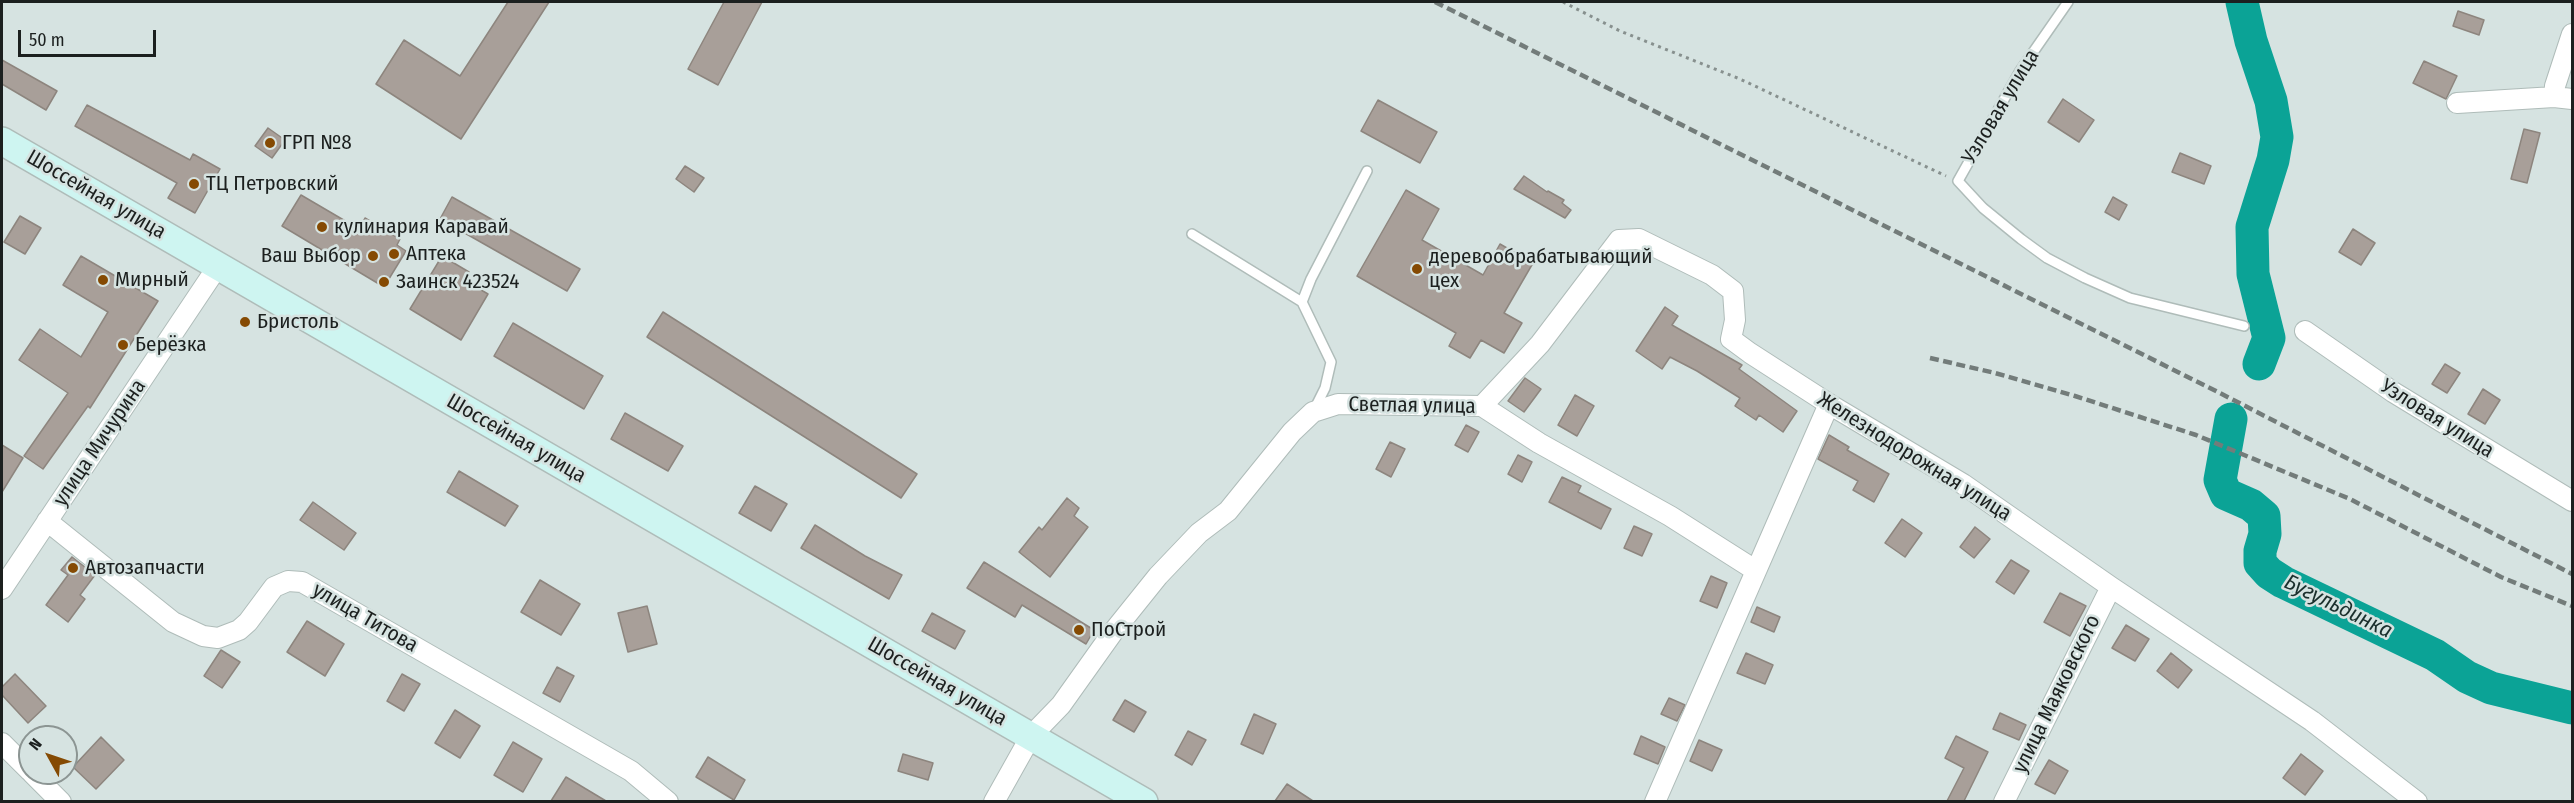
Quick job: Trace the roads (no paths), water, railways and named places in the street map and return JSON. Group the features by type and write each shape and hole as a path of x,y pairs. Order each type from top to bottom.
{"main road":[{"name":"Шоссейная улица","path":"2,141 1144,801"}],"street":[{"path":"2564,98 2555,86 2572,34"},
{"path":"2457,103 2564,98"},
{"name":"Железнодорожная улица","path":"1482,406 1540,344 1619,240 1639,239 1712,275 1733,291 1735,320 1731,339 1829,404 1963,484 2110,587 2312,721 2417,801"},
{"name":"улица Мичурина","path":"2,589 218,266"},
{"name":"Узловая улица","path":"2305,331 2393,392 2572,501"},
{"name":"Светлая улица","path":"1031,736 1061,705 1113,632 1158,576 1198,533 1228,511 1292,432 1313,412 1338,404 1482,406 1539,443 1670,516 1755,570"},
{"path":"1655,801 1829,404"},
{"name":"улица Титова","path":"47,521 173,622 203,636 218,638 239,630 249,622 274,587 288,581 302,582 631,771 668,801"},
{"name":"улица Маяковского","path":"2004,801 2110,587"},
{"path":"994,801 1031,736"},
{"path":"2,743 18,759"},
{"path":"45,785 62,801"}],"lane":[{"name":"Узловая улица","path":"2068,2 2020,71 1958,182 1983,208 2021,239 2047,258 2085,278 2130,298 2244,326"},
{"path":"1302,302 1311,279 1366,171"},
{"path":"1192,234 1302,302 1331,362 1325,388 1313,412"}],"waterway":[{"name":"Бугульдинка","path":"2242,2 2251,41 2271,101 2277,137 2273,160 2252,227 2253,274 2269,338 2259,364"},
{"name":"Бугульдинка","path":"2231,419 2220,480 2226,494 2251,505 2264,516 2265,534 2260,551 2260,563 2269,573 2283,582 2435,655 2467,677 2491,688 2572,708"}],"railway":[{"path":"1435,2 2216,391 2572,574"},
{"path":"1930,358 1995,373 2075,396 2196,435 2350,499 2501,577 2572,606"}],"place":[{"name":"ГРП №8","path":"270,143"},
{"name":"ТЦ Петровский","path":"194,184"},
{"name":"кулинария Каравай","path":"322,227"},
{"name":"Аптека","path":"394,254"},
{"name":"Ваш Выбор","path":"373,256"},
{"name":"деревообрабатывающий цех","path":"1417,269"},
{"name":"Мирный","path":"103,280"},
{"name":"Заинск 423524","path":"384,282"},
{"name":"Бристоль","path":"245,322"},
{"name":"Берёзка","path":"123,345"},
{"name":"Автозапчасти","path":"73,568"},
{"name":"ПоСтрой","path":"1079,630"}]}
